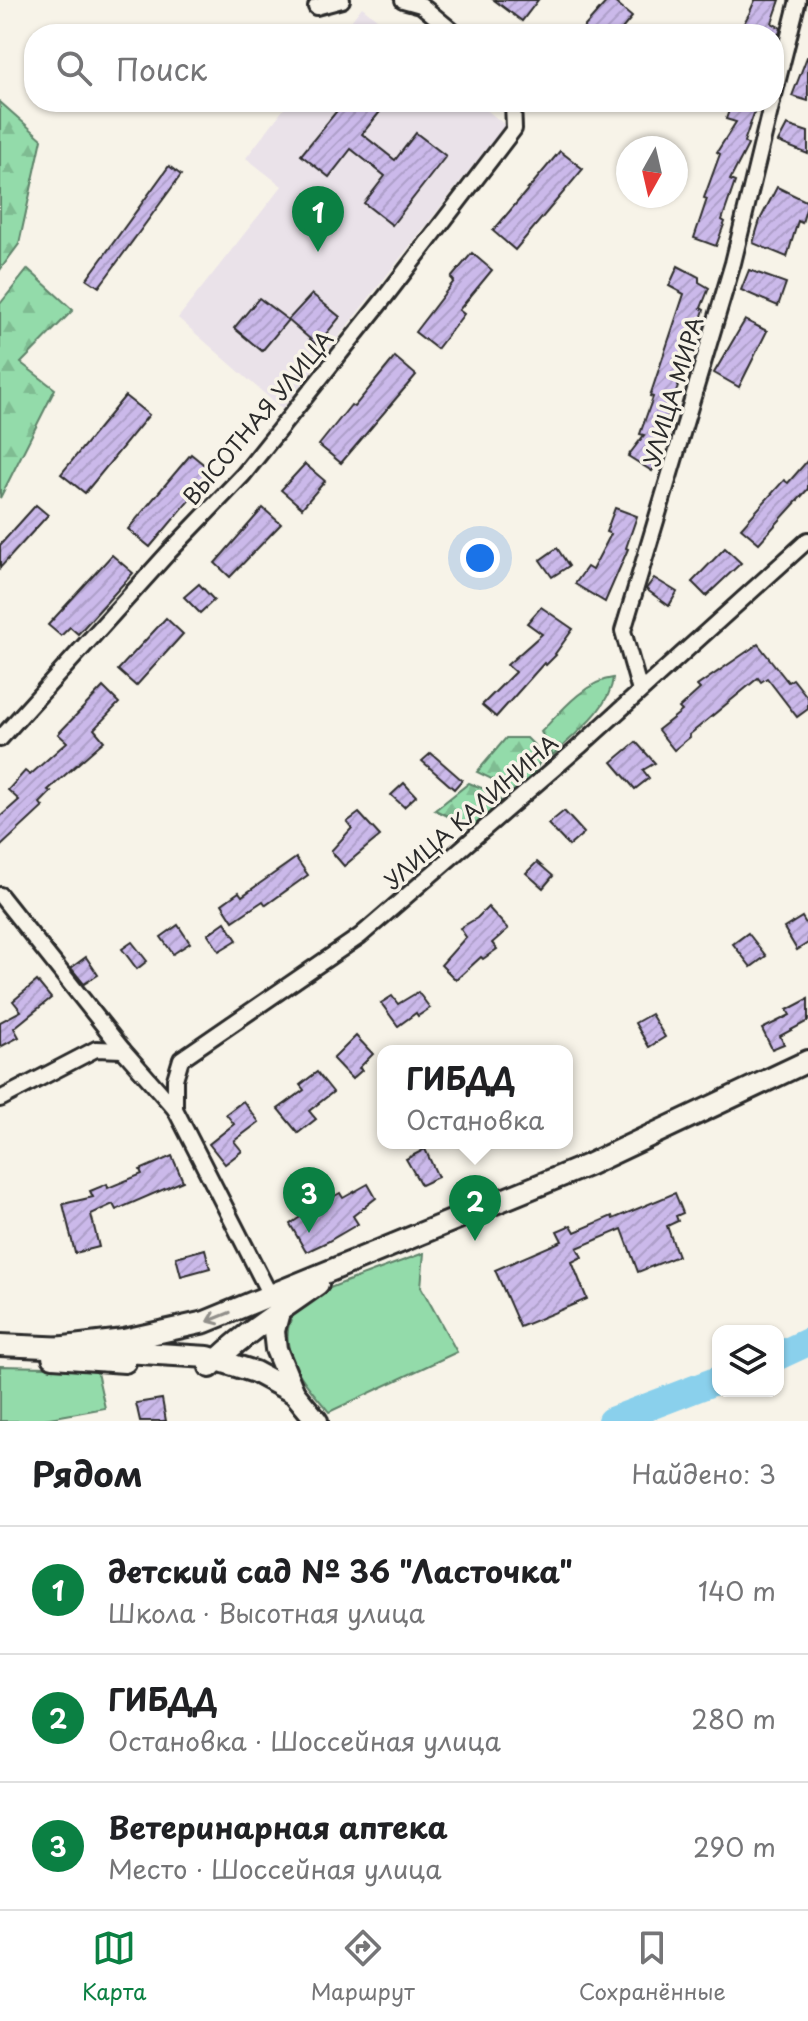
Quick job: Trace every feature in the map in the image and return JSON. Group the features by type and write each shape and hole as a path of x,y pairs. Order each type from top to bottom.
{"street":[{"path":"316,7 342,0"},
{"path":"403,0 421,5 444,24"},
{"path":"784,55 798,0"},
{"name":"ВЫСОТНАЯ УЛИЦА","path":"0,739 243,475 514,129 513,112"},
{"name":"УЛИЦА МИРА","path":"640,691 623,631 733,263 770,112"},
{"name":"УЛИЦА КАЛИНИНА","path":"175,1109 175,1079 181,1059 360,936 579,747 808,540"},
{"path":"0,895 123,1050 175,1109 275,1304 276,1349 294,1393 317,1421"},
{"path":"0,1099 96,1049 123,1050"},
{"path":"211,1361 234,1334 304,1281 588,1165 808,1061"},
{"path":"56,1348 168,1332 275,1304 343,1267"},
{"path":"0,1345 211,1361 255,1372 294,1393"},
{"path":"0,1354 211,1361 251,1379 285,1400 303,1421"}],"shaded area":[{"path":"362,7 383,24 349,24"},
{"path":"281,112 489,112 505,125 282,409 178,318 282,186 246,158"}],"green space":[{"path":"0,102 42,139 19,244 0,270"},
{"path":"28,269 73,310 21,363 55,389 0,498 0,304"},
{"path":"613,678 598,710 553,755 541,732 583,691"},
{"path":"506,738 527,738 544,755 530,779 511,794 494,780 477,772"},
{"path":"469,783 492,792 502,802 475,829 435,810"},
{"path":"424,1253 421,1287 457,1352 329,1412 295,1366 288,1346 292,1317 300,1306 326,1290"},
{"path":"0,1366 96,1368 105,1408 33,1421 0,1421"}],"building":[{"path":"494,0 538,0 522,21"},
{"path":"608,0 632,17 626,24 587,24"},
{"path":"755,0 780,0 774,24 744,24"},
{"path":"808,57 808,101 792,96"},
{"path":"336,112 380,112 362,134 395,160 416,133 446,156 392,225 364,203 385,176 351,149 329,177 301,155"},
{"path":"728,112 754,112 744,142 748,145 730,180 735,182 716,246 694,238 720,154 717,152 736,122 726,119"},
{"path":"787,125 808,132 808,154 778,142"},
{"path":"560,151 583,169 515,250 493,231"},
{"path":"169,166 181,175 99,287 87,279"},
{"path":"777,187 808,202 802,223 798,221 787,257 753,243 760,220"},
{"path":"472,253 492,270 459,310 464,314 437,349 415,332 454,281 451,278"},
{"path":"678,266 699,277 699,282 709,288 668,416 671,417 658,452 662,454 652,471 628,456 644,435 640,434 653,397 650,396 684,294 669,286"},
{"path":"749,270 786,283 778,306 741,290"},
{"path":"312,294 340,317 317,345 288,320"},
{"path":"259,298 288,320 262,351 234,328"},
{"path":"745,320 767,331 739,387 714,373"},
{"path":"395,357 416,375 341,463 319,445"},
{"path":"125,396 149,415 85,493 61,474"},
{"path":"191,454 213,472 150,547 128,529"},
{"path":"808,460 808,489 759,543 741,528 784,480 788,483"},
{"path":"305,464 325,481 302,508 281,490"},
{"path":"36,505 48,515 0,568 0,545"},
{"path":"263,508 281,524 230,577 215,563"},
{"path":"615,508 637,516 628,549 605,602 575,584 587,567 592,570 611,534 606,532"},
{"path":"557,548 569,566 552,577 540,560"},
{"path":"725,548 741,563 706,596 692,582"},
{"path":"112,555 133,573 78,634 70,627 61,636 48,625"},
{"path":"654,578 677,592 669,606 646,589"},
{"path":"199,584 214,600 200,613 184,597"},
{"path":"541,607 573,629 556,655 546,665 544,663 496,717 482,705 515,672 507,665 542,634 527,623"},
{"path":"166,618 183,634 136,686 118,670"},
{"path":"758,644 788,682 793,679 808,698 808,709 797,717 767,678 761,682 758,678 674,750 658,730 682,711 679,708 700,689 697,686"},
{"path":"103,687 119,703 94,729 104,741 48,790 51,792 40,803 43,807 0,847 0,817 19,800 8,790 25,771 30,775 67,742 58,734"},
{"path":"636,742 655,763 643,770 649,778 635,789 612,762"},
{"path":"431,753 462,780 454,789 422,761"},
{"path":"404,783 416,796 404,807 391,795"},
{"path":"564,811 584,833 569,846 548,824"},
{"path":"359,813 380,836 344,866 331,851 352,828 347,822"},
{"path":"296,858 308,875 266,905 263,901 233,921 222,904 239,892 242,896"},
{"path":"537,862 553,876 543,888 526,873"},
{"path":"488,907 508,929 492,943 497,949 483,959 481,957 456,980 441,965 466,937 460,928"},
{"path":"802,917 808,927 808,943 797,950 784,928"},
{"path":"225,922 237,940 219,951 208,934"},
{"path":"178,925 190,943 173,954 161,937"},
{"path":"748,933 766,956 751,967 733,944"},
{"path":"132,942 147,961 137,969 122,949"},
{"path":"86,957 98,975 84,984 71,968"},
{"path":"37,981 51,998 14,1028 19,1037 0,1047 0,1022 21,1011 13,1001"},
{"path":"418,992 430,1008 418,1016 416,1013 398,1026 381,1003 392,996 398,1004"},
{"path":"808,999 808,1021 780,1036 784,1044 772,1049 762,1029 790,1015 787,1010"},
{"path":"651,1014 665,1037 649,1047 635,1023"},
{"path":"356,1036 373,1054 352,1079 333,1059"},
{"path":"317,1072 333,1092 309,1111 316,1119 298,1133 278,1109 304,1090 300,1085"},
{"path":"243,1101 259,1122 234,1141 242,1151 225,1164 209,1144 234,1124 226,1114"},
{"path":"425,1149 438,1177 421,1185 406,1159"},
{"path":"172,1156 183,1181 116,1210 113,1204 91,1214 99,1247 75,1253 63,1204 93,1197 90,1191 107,1184 108,1188 142,1174 140,1170"},
{"path":"368,1184 376,1198 353,1216 358,1224 306,1252 290,1224 340,1193 343,1198"},
{"path":"675,1193 683,1213 676,1216 678,1221 667,1226 678,1256 638,1272 622,1229 577,1248 582,1257 572,1262 587,1299 520,1327 495,1270 562,1241 557,1231 571,1225 575,1232"},
{"path":"205,1249 210,1268 181,1276 176,1257"},
{"path":"162,1399 166,1421 140,1421 136,1403"}],"waterway":[{"path":"784,1353 808,1342"},
{"path":"611,1421 712,1382"}],"place":[{"name":"детский сад № 36 \"Ласточка\"","path":"318,252"},
{"name":"Ветеринарная аптека","path":"309,1233"},
{"name":"ГИБДД","path":"475,1241"}]}
